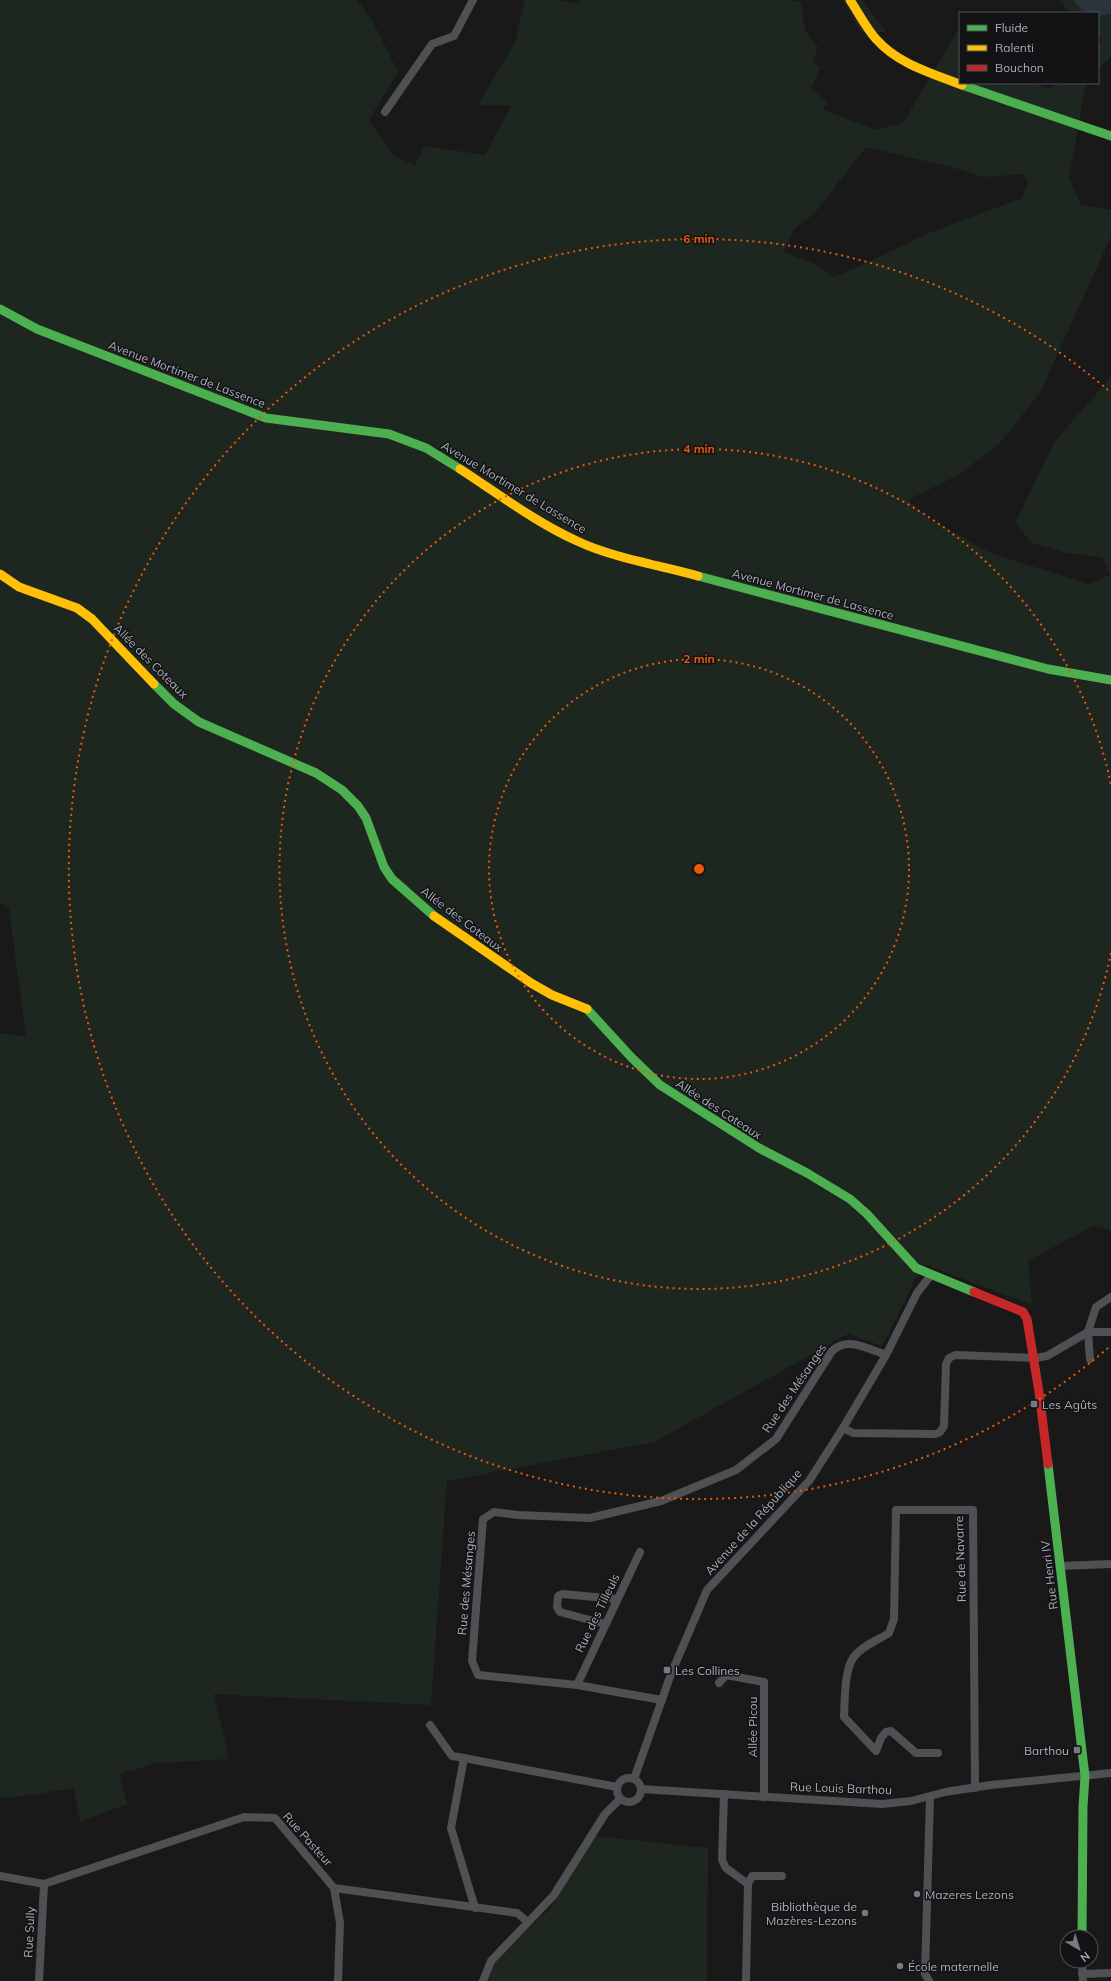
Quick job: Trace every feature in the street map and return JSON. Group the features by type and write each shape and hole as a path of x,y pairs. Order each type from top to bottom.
{"street":[{"path":"385,112 432,44 454,36 473,0"},
{"path":"850,0 875,38 889,51 914,67 959,84"},
{"path":"960,84 1111,136"},
{"name":"Avenue Mortimer de Lassence","path":"0,309 37,329 266,418 389,434 426,448 558,531 597,549 1048,669 1111,680"},
{"name":"Allée des Coteaux","path":"0,574 18,587 77,608 92,619 174,704 199,722 316,773 342,790 358,806 366,818 384,867 392,879 426,911 531,983 552,995 580,1005 589,1010 631,1057 660,1085 759,1148 807,1173 850,1199 867,1214 916,1268 931,1275"},
{"name":"Avenue de la République","path":"634,1779 662,1700 708,1590 809,1480 843,1428 886,1354 917,1293 931,1275"},
{"name":"Rue Henri IV","path":"931,1275 948,1280 1023,1312 1027,1319 1035,1358 1085,1776 1083,1807 1082,1929"},
{"path":"1090,1359 1088,1332 1096,1307 1111,1297"},
{"path":"843,1428 853,1433 936,1434 940,1432 944,1426 946,1364 954,1355 1035,1358 1047,1356 1088,1332 1111,1332"},
{"name":"Rue des Mésanges","path":"662,1700 576,1685 478,1675 472,1661 483,1519 494,1512 518,1515 590,1518 661,1501 736,1470 776,1439 832,1351 839,1345 848,1342 886,1354"},
{"name":"Rue de Navarre","path":"938,1753 916,1753 891,1731 886,1732 881,1738 876,1751 844,1717 846,1680 853,1658 868,1646 889,1633 894,1619 896,1510 972,1510 975,1788"},
{"name":"Rue des Tilleuls","path":"576,1685 640,1552"},
{"path":"1060,1566 1111,1564"},
{"path":"605,1624 560,1612 557,1607 558,1596 562,1594 617,1599"},
{"name":"Allée Picou","path":"719,1683 726,1675 764,1682 764,1797"},
{"path":"430,1725 452,1756 617,1786"},
{"path":"464,1758 451,1828 475,1908"},
{"name":"Rue Louis Barthou","path":"641,1789 882,1804 911,1801 975,1788 1111,1773"},
{"path":"626,1778 634,1779 641,1789 639,1796 634,1801 626,1802 620,1799 617,1793 617,1786 626,1778"},
{"path":"724,1794 722,1860 731,1872 748,1884"},
{"path":"929,1981 925,1974 930,1797"},
{"path":"483,1981 491,1961 554,1895 604,1814 620,1799"},
{"name":"Rue Pasteur","path":"0,1876 44,1884 244,1817 275,1818 334,1888"},
{"path":"746,1981 748,1884 752,1876 782,1876"},
{"name":"Rue Sully","path":"39,1981 44,1884"},
{"path":"338,1981 340,1923 334,1888 517,1913 528,1922"},
{"path":"1082,1978 1111,1973"}],"shaded area":[{"path":"0,0 357,0 373,22 398,72 369,120 394,156 415,165 424,146 485,155 511,106 478,105 515,42 525,0 556,0 579,4 580,0 792,0 801,2 805,31 818,47 813,61 820,68 811,89 828,102 822,109 876,130 903,123 959,29 959,84 1033,84 1050,89 1058,84 1086,84 1069,178 1081,205 1111,210 1111,236 1040,393 1000,443 960,474 908,500 928,518 991,553 1088,584 1110,575 1102,557 1067,553 1032,543 1015,523 1055,441 1111,377 1111,1230 1093,1226 1028,1261 1032,1305 923,1264 882,1346 848,1334 654,1442 447,1481 431,1705 214,1694 229,1759 157,1763 119,1774 127,1804 80,1822 74,1788 11,1798 0,1797 0,1033 26,1037 9,909 0,902","holes":["866,147 951,167 984,177 1023,174 1028,182 1022,198 929,233 834,277 819,266 784,252 794,229 814,214"]},
{"path":"843,0 862,0 886,32 861,32"},
{"path":"1059,0 1111,0 1111,56 1099,68 1099,44 1103,40 1099,36 1099,12 1070,12"},
{"path":"595,1836 708,1848 707,1981 486,1981 492,1962 550,1909"}],"waterway":[{"path":"1083,0 1095,9 1111,5"}],"traffic: fast":[{"path":"962,85 1111,136"},
{"path":"0,309 37,329 266,418 389,434 426,448 460,469"},
{"path":"698,576 1048,669 1111,680"},
{"path":"154,684 174,704 199,722 316,773 342,790 358,806 366,818 384,867 392,879 434,916"},
{"path":"587,1009 631,1057 660,1085 759,1148 807,1173 850,1199 867,1214 916,1268 974,1292"},
{"path":"1048,1464 1085,1776 1083,1807 1082,1929"}],"traffic: slow":[{"path":"850,0 872,35 894,55 927,72 959,84"},
{"path":"460,469 532,517 577,541 621,557 698,576"},
{"path":"0,574 19,587 77,608 92,619 154,684"},
{"path":"434,916 531,983 552,995 587,1009"}],"traffic: jam":[{"path":"974,1292 1023,1312 1027,1319 1039,1392 1048,1464"}],"place":[{"name":"Les Agûts","path":"1034,1404"},
{"name":"Les Collines","path":"667,1670"},
{"name":"Barthou","path":"1077,1750"},
{"name":"Mazeres Lezons","path":"917,1894"},
{"name":"Bibliothèque de Mazères-Lezons","path":"865,1913"},
{"name":"École maternelle","path":"900,1966"}]}
